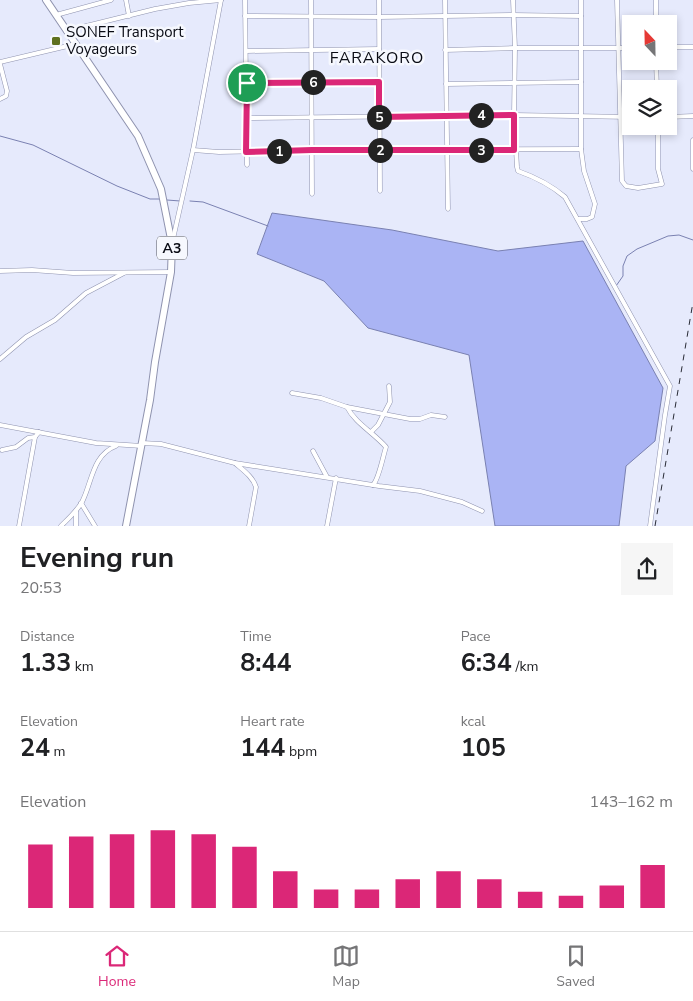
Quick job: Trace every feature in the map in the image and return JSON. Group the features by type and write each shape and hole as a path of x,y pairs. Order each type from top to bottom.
{"highway":[{"name":"A3","path":"46,0 142,145 161,189 172,244 171,272 142,445 126,526"}],"street":[{"path":"56,15 112,0"},
{"path":"126,0 129,16"},
{"path":"66,30 155,9 221,0 193,150 172,244"},
{"path":"245,0 247,165"},
{"path":"311,0 312,194"},
{"path":"379,0 380,190"},
{"path":"445,0 448,210"},
{"path":"513,0 515,48 514,150 518,171 530,175 556,189 565,197 670,386 650,526"},
{"path":"578,218 587,219 592,217 595,204 584,171 581,149 581,0"},
{"path":"617,0 622,181 626,186 638,188 662,184 657,166 658,135"},
{"path":"656,0 656,15"},
{"path":"245,16 581,16"},
{"path":"0,99 6,96 7,91 0,63 76,44"},
{"path":"678,47 693,47"},
{"path":"445,50 622,48"},
{"path":"246,51 379,49"},
{"path":"247,83 379,82"},
{"path":"446,84 581,82"},
{"path":"247,118 447,115 619,116"},
{"path":"677,117 693,116"},
{"path":"693,140 693,169"},
{"path":"193,150 246,152 581,149"},
{"path":"0,271 171,272"},
{"path":"0,359 26,337 55,320 86,293 124,273"},
{"path":"371,432 383,418 383,413 390,402 389,386"},
{"path":"292,393 321,398 347,407 410,419 431,416 445,417"},
{"path":"347,407 350,414 386,447 377,481 373,485"},
{"path":"0,425 96,443 161,444 235,463 420,491 462,502 482,511"},
{"path":"19,526 35,437 39,432"},
{"path":"2,450 16,447 28,438 35,437"},
{"path":"61,526 81,503 91,474 100,459 108,448 118,444"},
{"path":"313,451 328,478"},
{"path":"235,463 255,483 256,487 248,526"},
{"path":"327,526 336,478"},
{"path":"81,503 95,526"},
{"path":"76,510 76,526"},
{"path":"127,517 131,526"}],"water":[{"path":"272,213 392,230 498,251 583,241 663,388 655,441 626,466 619,526 495,526 469,355 368,328 324,281 257,254"}],"waterway":[{"path":"0,136 33,145 117,186 150,199 160,199"},
{"path":"167,200 180,201"},
{"path":"190,201 203,202 268,226"},
{"path":"616,286 623,276 623,266 627,256 637,249 668,236 679,235 693,240"}],"railway":[{"path":"655,526 693,302"}],"place":[{"name":"SONEF Transport Voyageurs","path":"56,41"}],"district":[{"name":"FARAKORO","path":"377,57"}],"route":[{"path":"379,82 379,117 514,115 514,150 312,150 246,152 247,83 379,82"}]}
